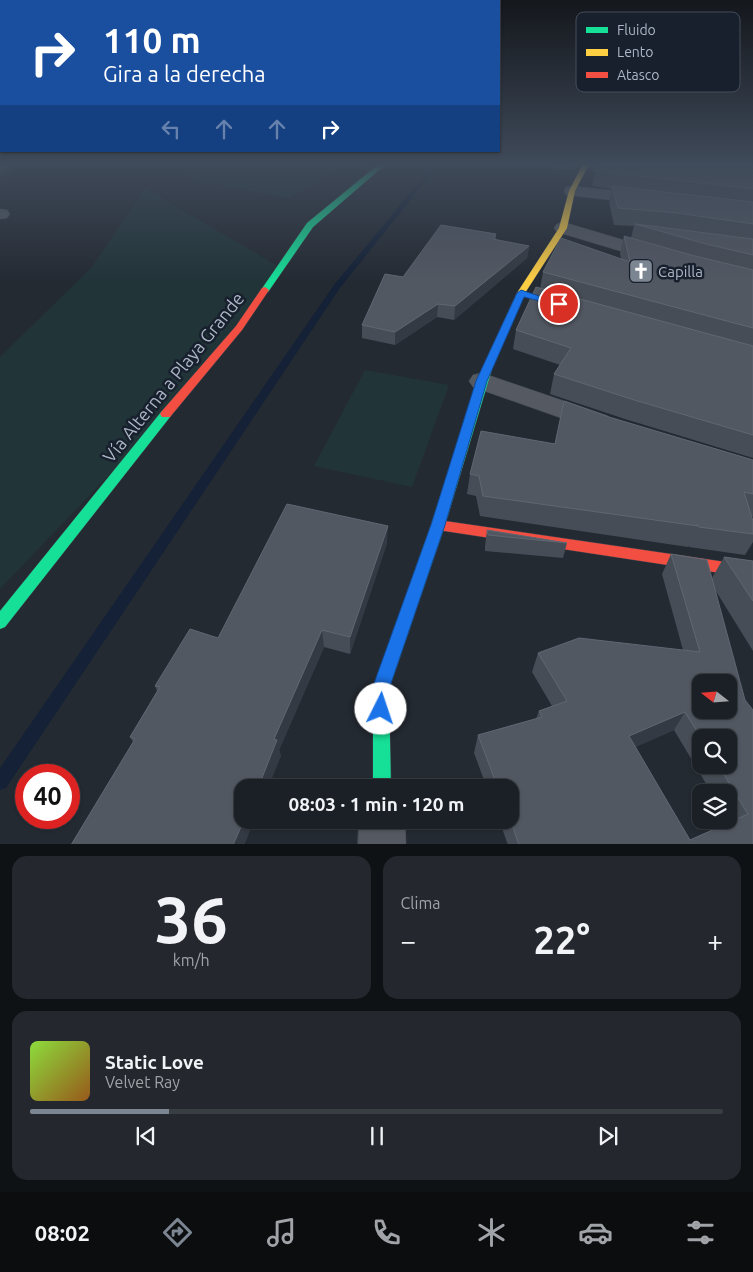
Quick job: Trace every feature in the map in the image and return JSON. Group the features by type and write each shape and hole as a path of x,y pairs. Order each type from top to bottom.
{"street":[{"name":"Vía Alterna a Playa Grande","path":"0,622 154,428 239,328 310,225 336,203"},
{"path":"382,779 381,689 438,525 482,381 531,296 563,228 569,203"},
{"path":"563,228 648,235"},
{"path":"563,228 674,262"},
{"path":"482,381 624,431"},
{"path":"438,525 753,572"},
{"path":"382,829 382,844"}],"green space":[{"path":"135,203 171,203 281,268 154,428 0,589 0,357 92,267"},
{"path":"365,370 449,385 412,487 314,466"}],"building":[{"path":"617,203 753,203 753,224 677,213 618,208"},
{"path":"635,224 753,239 753,255 706,244"},
{"path":"441,225 496,234 493,239 529,246 455,306 438,304 395,332 362,325 385,274 403,277"},
{"path":"624,236 753,270 753,328 543,272 561,238 630,262"},
{"path":"536,287 753,346 753,435 554,374 571,348 516,330"},
{"path":"564,401 609,417 753,460 753,494 744,492 753,521 753,534 699,527 697,524 698,526 483,496 479,476 470,474 481,431 555,444"},
{"path":"287,504 388,526 350,637 322,630 274,739 277,740 262,779 234,779 234,829 240,829 233,844 72,844 135,739 130,737 160,687 155,686 190,629 218,638"},
{"path":"487,530 567,543 488,535"},
{"path":"671,554 707,560 738,674 692,674 692,719 738,719 738,674 745,700 753,710 753,844 519,844 513,829 519,829 519,779 495,779 478,735 542,717 539,711 567,701 538,653 579,638 700,652","holes":["685,712 695,729 737,729 737,774 724,774 730,784 737,784 737,796 748,814 737,819 737,829 715,829 690,840 629,736"]},
{"path":"724,557 753,561 753,601"}],"waterway":[{"path":"0,782 337,287 405,203"}],"traffic: fast":[{"path":"265,290 310,225 336,203"},
{"path":"382,779 381,689 438,525 487,369"},
{"path":"0,622 166,414"}],"traffic: slow":[{"path":"487,369 521,293 563,228 569,203"}],"traffic: jam":[{"path":"166,414 239,328 265,290"},
{"path":"438,525 753,572"}],"place":[{"name":"Capilla","path":"641,271"}],"route":[{"path":"381,709 381,689 438,525 482,381 521,293 559,304"}]}
